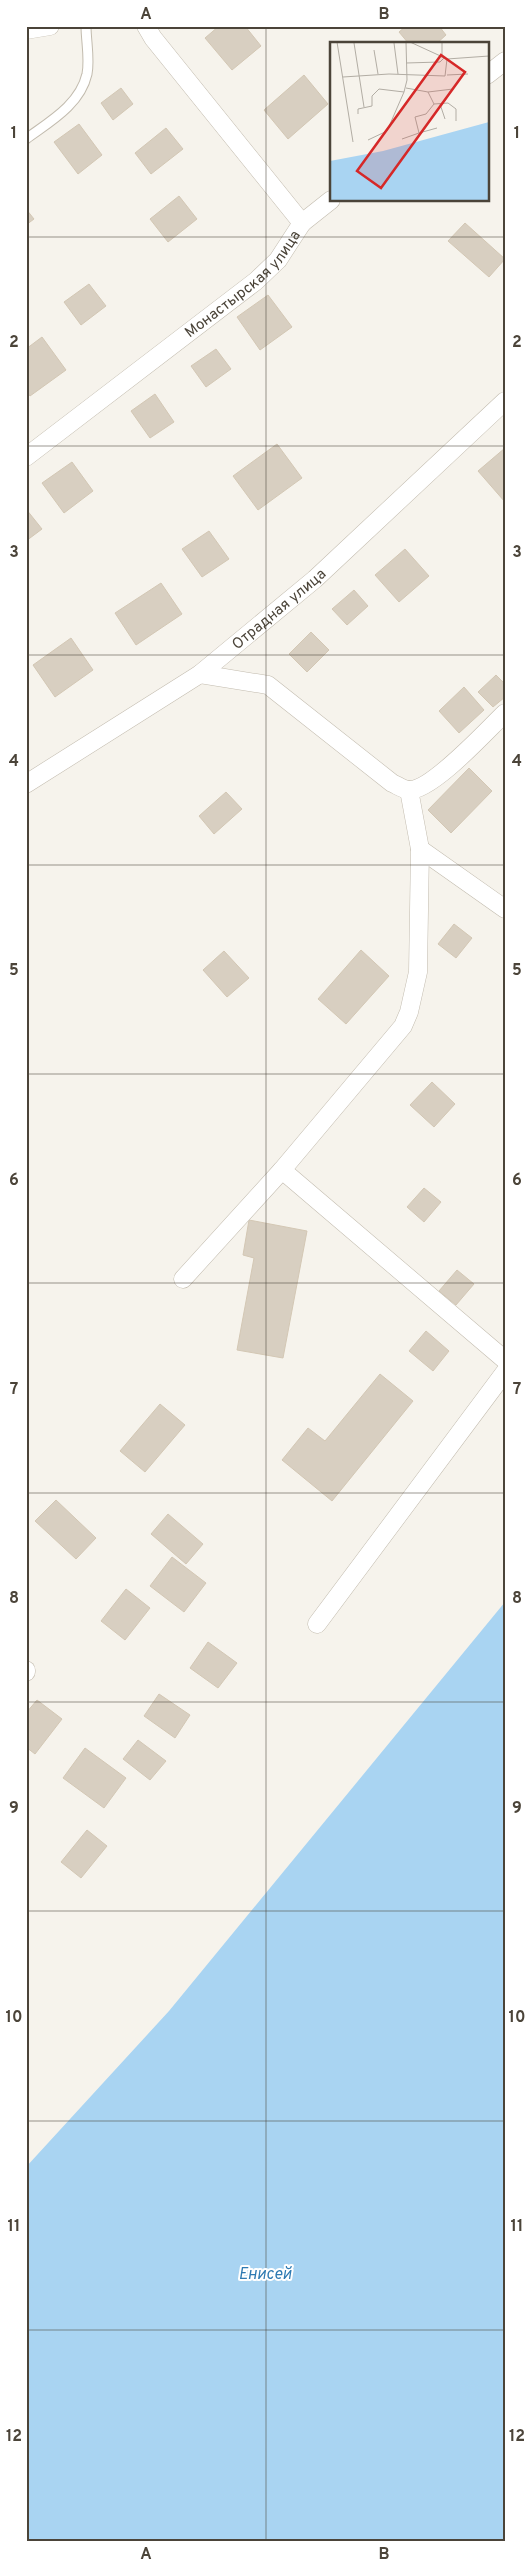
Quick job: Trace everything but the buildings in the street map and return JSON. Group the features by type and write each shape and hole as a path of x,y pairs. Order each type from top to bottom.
{"street":[{"path":"26,30 50,26"},
{"name":"Монастырская улица","path":"26,457 256,281 278,260 302,223 153,38 146,26"},
{"path":"488,74 505,61"},
{"path":"302,223 330,201"},
{"name":"Отрадная улица","path":"26,784 200,674 315,579 505,401"},
{"path":"200,674 268,685 392,783 409,790 425,786 438,777 504,714"},
{"path":"183,1279 282,1170 403,1026 409,1012 418,972 420,849 409,790"},
{"path":"420,849 505,909"},
{"path":"282,1170 505,1360"},
{"path":"316,1624 505,1372"}],"lane":[{"path":"26,139 66,109 75,98 86,74 86,26"}],"water":[{"name":"Енисей","path":"505,1602 505,2541 26,2541 26,2167 169,2011"}]}
